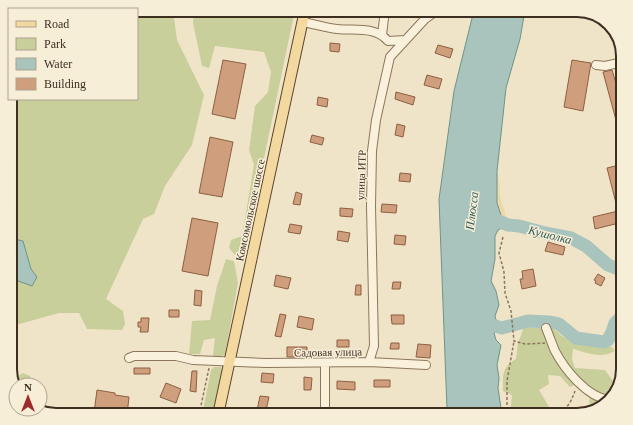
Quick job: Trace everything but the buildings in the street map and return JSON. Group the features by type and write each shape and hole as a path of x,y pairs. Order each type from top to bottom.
{"main road":[{"name":"Комсомольское шоссе","path":"220,408 304,17"}],"street":[{"path":"382,34 384,17"},
{"name":"улица ИТР","path":"369,362 374,346 371,206 372,151 376,120 390,57 428,17"},
{"path":"303,22 336,29 369,31 382,34 388,41 390,57"},
{"path":"388,41 395,42 405,40"},
{"path":"596,65 605,66 616,64"},
{"path":"546,328 560,359 578,383 587,390 603,398"},
{"name":"Садовая улица","path":"129,358 134,356 176,356 193,360 230,362 325,364 369,362 426,365"},
{"path":"325,364 325,408"}],"path":[{"path":"503,236 499,253 504,272 505,293 512,311 514,341 507,381 507,408"},
{"path":"514,341 524,344 552,343"},
{"path":"201,408 211,361"},
{"path":"567,408 571,402 578,383"}],"green space":[{"path":"138,17 174,17 177,40 204,95 192,145 165,186 154,214 143,219 106,299 123,311 125,324 122,330 87,329 79,313 59,313 17,325 17,100 138,100"},
{"path":"193,17 294,17 244,254 235,255 229,248 231,240 242,236 254,165 249,150 255,106 268,92 271,72 264,52 215,46 209,68 202,66 193,23"},
{"path":"226,259 234,261 238,283 225,354 221,357 213,356 215,338 204,340 200,354 189,354 192,321 210,320 217,286"},
{"path":"541,325 553,328 562,336 575,342 592,343 612,347 615,351 605,355 589,354 573,349 572,359 575,368 605,370 613,381 615,380 606,395 591,405 589,403 591,390 581,382 570,387 560,376 548,375 549,384 539,390 550,408 511,408 512,395 503,391 504,372 511,362 516,359 518,343 524,327 532,328"},
{"path":"214,367 221,367 222,370 214,408 203,408 211,370"},
{"path":"23,373 30,377 18,377"}],"sand":[{"path":"497,171 501,200 505,213 505,222 499,211"}],"water":[{"name":"Плюсса","path":"472,17 524,17 520,39 506,88 497,171 497,203 502,218 508,225 498,230 495,236 495,259 491,281 496,291 499,305 495,316 497,323 502,328 494,333 496,340 501,345 497,365 501,408 447,408 439,199 454,91"},
{"path":"17,240 23,241 31,269 37,277 32,286 17,281"}],"waterway":[{"name":"Кушолка","path":"492,218 508,225 519,226 571,238 586,246 608,265 616,268"},
{"name":"Кушолка","path":"485,323 502,328 528,321 550,322 559,324 576,338 604,342 608,340 616,322"}]}
